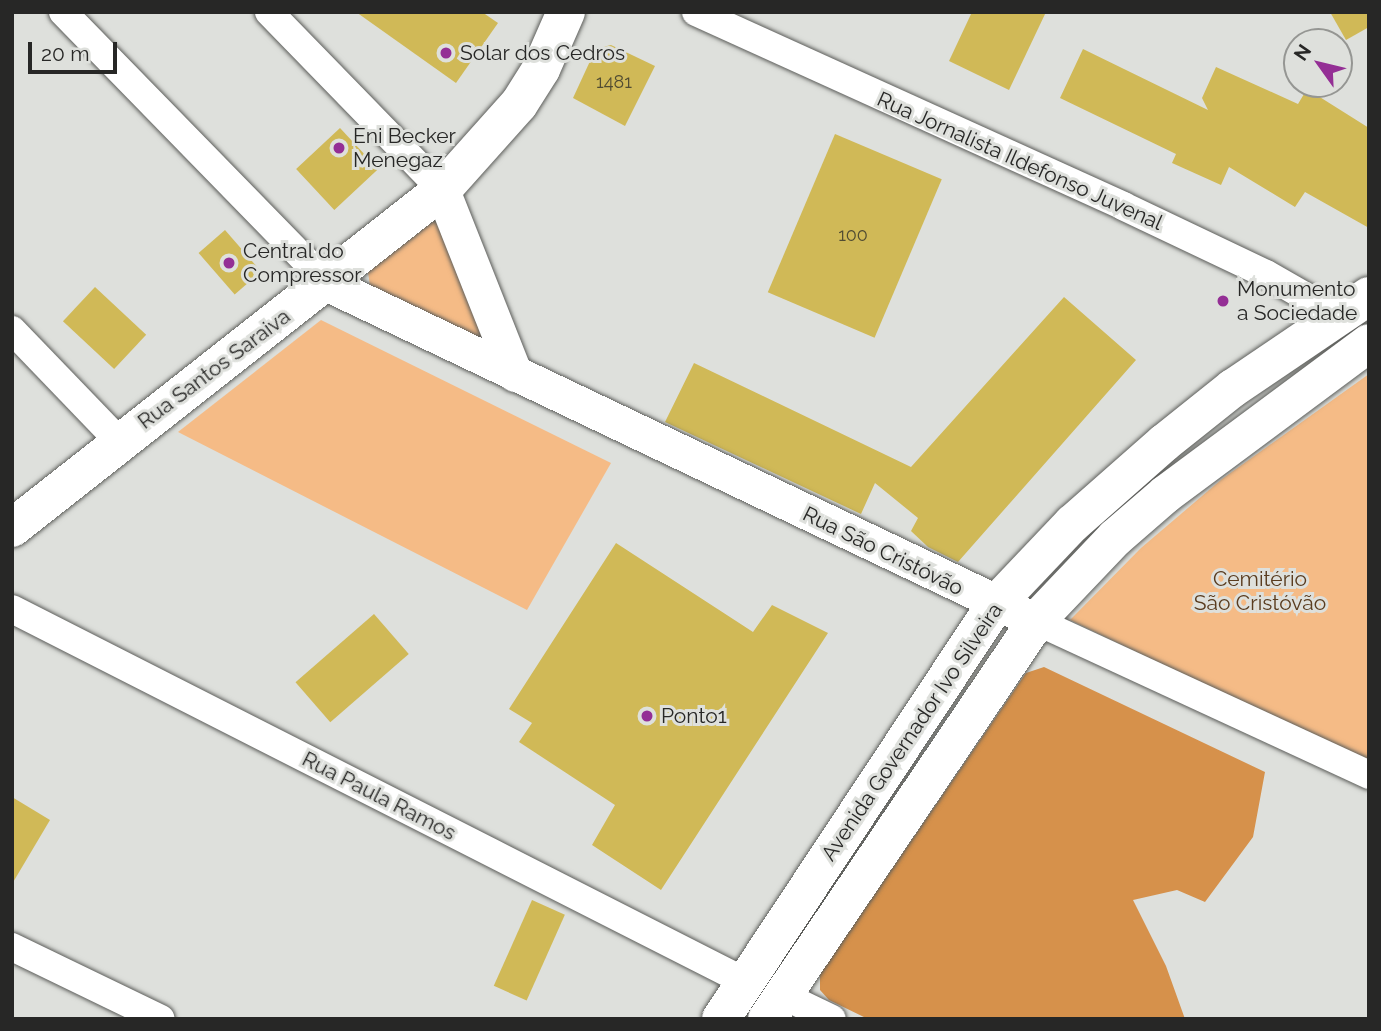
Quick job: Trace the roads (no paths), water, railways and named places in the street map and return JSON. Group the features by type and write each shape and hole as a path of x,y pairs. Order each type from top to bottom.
{"main road":[{"name":"Rua Santos Saraiva","path":"12,528 119,441 328,284 442,190 519,104 541,69 566,12"},
{"name":"Avenida Governador Ivo Silveira","path":"721,1019 943,679 995,605 1072,524 1164,443 1233,388 1355,306"},
{"name":"Avenida Governador Ivo Silveira","path":"775,1007 1035,621 1115,538 1166,494 1369,343"},
{"path":"943,679 968,680 979,703"}],"street":[{"path":"63,12 328,284"},
{"path":"269,12 442,190 515,374"},
{"name":"Rua Jornalista Ildefonso Juvenal","path":"696,12 1266,274 1355,306"},
{"name":"Rua São Cristóvão","path":"328,284 995,605 1369,775"},
{"path":"12,330 119,441"},
{"name":"Rua Paula Ramos","path":"12,609 746,982"},
{"path":"12,947 161,1019"},
{"path":"775,1007 832,1019"}],"place":[{"name":"Solar dos Cedros","path":"446,53"},
{"name":"Eni Becker Menegaz","path":"339,148"},
{"name":"Central do Compressor","path":"229,263"},
{"name":"Monumento a Sociedade","path":"1223,301"},
{"name":"Ponto1","path":"647,716"}],"park label":[{"name":"Cemitério São Cristóvão","path":"1260,591"}]}
